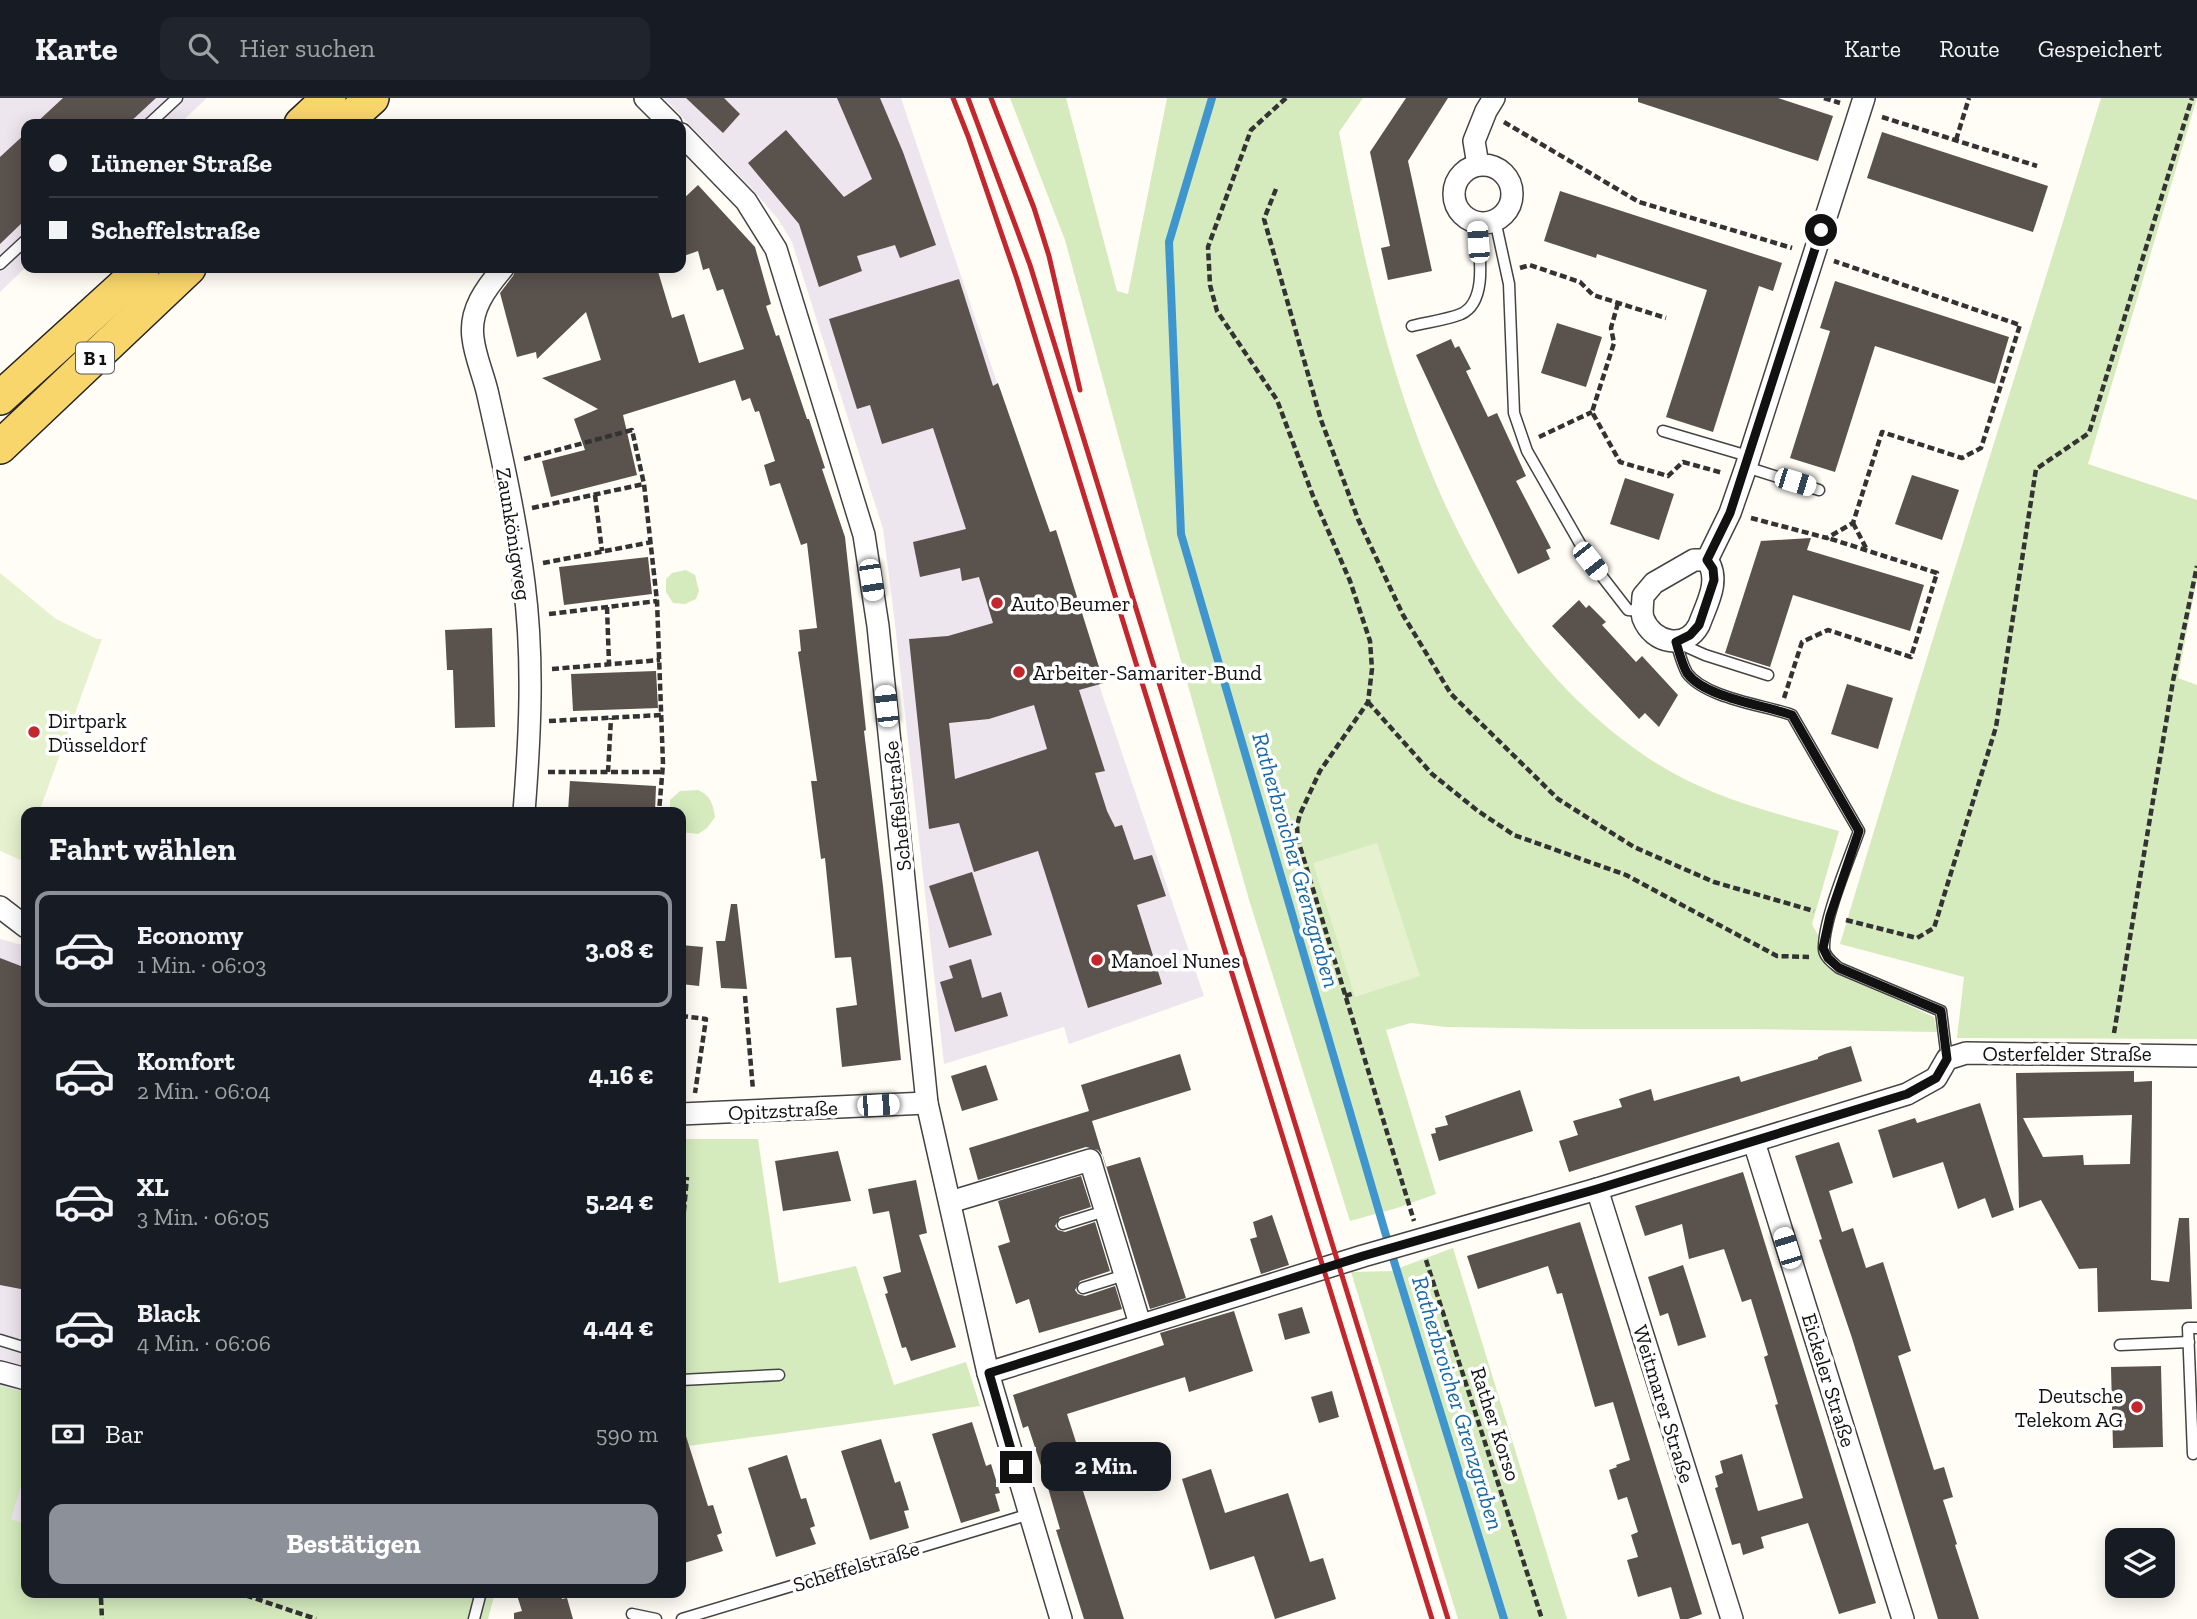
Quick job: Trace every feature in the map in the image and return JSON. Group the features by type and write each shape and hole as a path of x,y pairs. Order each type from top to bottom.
{"main road":[{"path":"306,119 329,98"},
{"path":"349,119 372,98"},
{"name":"B 1","path":"0,398 138,273"},
{"name":"B 1","path":"0,447 184,273"}],"street":[{"path":"645,98 662,119"},
{"path":"1478,165 1474,141 1490,104"},
{"path":"1707,560 1730,513 1862,104"},
{"name":"Scheffelstraße","path":"686,139 746,201 776,249 864,535 878,626 927,1102 989,1373 1061,1619"},
{"path":"1478,165 1497,168 1509,180 1512,191 1511,203 1502,215 1486,221 1462,214 1456,204 1454,192 1461,175 1478,165"},
{"name":"Zaunkönigweg","path":"499,273 484,291 474,314 473,338 488,391 524,583 531,722 524,807"},
{"path":"1694,560 1707,560 1713,569 1714,580 1699,625 1690,635 1676,642 1667,641 1653,633 1643,619 1642,611 1643,596 1648,588 1694,560"},
{"path":"0,907 21,923"},
{"name":"Osterfelder Straße","path":"1947,1059 1966,1053 2197,1056"},
{"path":"989,1373 1363,1256 1597,1189 1907,1094 1936,1078 1947,1059"},
{"name":"Opitzstraße","path":"686,1114 927,1102"},
{"name":"Eickeler Straße","path":"1754,1142 1903,1619"},
{"path":"950,1202 1090,1160 1140,1324"},
{"name":"Weitmarer Straße","path":"1597,1189 1732,1619"},
{"path":"0,1372 21,1378"}],"lane":[{"path":"154,119 177,98"},
{"path":"1486,221 1507,274 1514,413 1525,444 1552,498 1590,561 1628,610 1642,611"},
{"path":"1412,326 1462,314 1472,305 1477,297 1480,281 1486,221"},
{"path":"0,264 21,245"},
{"path":"1663,431 1745,467 1819,490"},
{"path":"1676,642 1686,671 1696,682 1722,697 1792,715 1859,831 1830,916 1823,948 1828,958 1839,968 1941,1011 1947,1059"},
{"path":"1676,642 1705,655 1768,675"},
{"path":"1063,1224 1105,1211"},
{"path":"1083,1288 1125,1275"},
{"path":"2193,1454 2188,1328 2197,1328"},
{"path":"0,1340 21,1346"},
{"path":"2120,1345 2189,1342"},
{"path":"686,1380 779,1375"},
{"name":"Scheffelstraße","path":"682,1619 1030,1514"},
{"path":"474,1619 479,1598"},
{"path":"632,1614 656,1619"}],"path":[{"path":"1286,98 1251,130 1241,153 1208,247 1210,285 1217,311 1277,400 1313,496 1350,581 1370,641 1372,669 1368,702 1432,774 1478,811 1514,835 1626,875 1777,956 1828,958"},
{"path":"1956,140 1969,98"},
{"path":"1276,189 1264,219 1321,420 1358,519 1403,615 1451,694 1503,748 1558,799 1634,847 1714,883 1917,938 1934,928 1996,727 2036,469 2089,433 2192,98"},
{"path":"1490,104 1639,202 1813,255 2020,324 1981,448 1962,458 1882,432 1853,523 1827,538"},
{"path":"1862,104 1956,140 2038,166"},
{"path":"1507,274 1530,265 1580,282 1593,295 1666,318"},
{"path":"1525,444 1592,412 1614,343 1611,328 1618,303"},
{"path":"1592,412 1620,462 1668,476 1683,462 1745,467"},
{"path":"503,464 632,430 644,484 657,601 663,772 660,807"},
{"path":"533,508 644,484"},
{"path":"595,495 602,551"},
{"path":"1730,513 1827,538 1937,573 1910,657 1828,630 1802,642 1780,711"},
{"path":"1853,523 1867,550"},
{"path":"543,562 652,542"},
{"path":"2111,1054 2171,695 2197,566"},
{"path":"560,613 657,601"},
{"path":"607,607 609,664"},
{"path":"551,669 660,660"},
{"name":"Rather Korso","path":"1368,702 1320,771 1300,814 1298,840 1415,1241 1542,1619"},
{"path":"553,720 662,715"},
{"path":"608,772 611,718"},
{"path":"550,772 663,772"},
{"path":"1345,996 1354,993"},
{"path":"745,996 754,1111"},
{"path":"686,1017 706,1019 686,1114"},
{"path":"686,1188 687,1177"},
{"path":"101,1598 102,1619"},
{"path":"254,1598 316,1619"}],"shaded area":[{"path":"0,98 207,98 184,119 21,119 21,272 0,292"},
{"path":"664,98 901,98 1204,996 1069,1044 1064,1027 944,1064 883,529 792,242 778,219 753,190"},
{"path":"0,939 21,945 21,1522 11,1519 0,1560"}],"green space":[{"path":"1010,98 1066,98 1117,291 1128,294 1167,98 1363,98 1339,132 1377,308 1403,396 1436,483 1476,565 1525,640 1584,707 1656,763 1722,795 1839,831 1812,924 1839,973 1934,1017 1937,1032 1446,1027 1411,1023 1386,1030 1436,1194 1350,1221 1250,903 1065,240"},
{"path":"2101,98 2197,98 2088,464 2197,500 2197,578 2178,678 2197,685 2197,1039 1957,1038 1964,977 1840,944"},
{"path":"686,570 695,575 699,591 696,599 685,604 673,603 666,592 666,579 672,573"},
{"name":"Dirtpark Düsseldorf","path":"0,573 56,619 102,639 41,807 21,807 21,860 0,851"},
{"path":"698,790 711,801 715,817 707,828 698,834 686,833 686,807 670,807 670,800 680,791"},
{"path":"1377,843 1420,976 1355,997 1313,863"},
{"path":"686,1139 758,1139 779,1283 856,1266 894,1385 966,1362 980,1406 686,1446"},
{"path":"1453,1248 1567,1619 1506,1619 1399,1268"},
{"path":"1394,1271 1501,1619 1458,1619 1351,1272"},
{"path":"0,1386 21,1391 21,1486 11,1519 21,1522 21,1598 494,1598 488,1619 0,1619"}],"building":[{"path":"63,98 156,98 133,119 40,119"},
{"path":"686,98 724,98 740,114 723,133"},
{"path":"837,98 880,98 903,152 936,245 900,258 895,245 857,256 862,271 819,287 799,224 748,163 786,130 844,197 872,179"},
{"path":"1406,98 1448,98 1408,161 1432,271 1388,280 1381,248 1390,246 1370,152"},
{"path":"1638,98 1778,98 1833,116 1818,161 1638,102"},
{"path":"1882,132 2048,186 2033,232 1867,178"},
{"path":"21,138 21,224 0,244 0,157"},
{"path":"698,185 755,247 771,304 766,306 809,419 825,468 822,469 845,537 901,1060 842,1067 836,1008 857,1005 851,957 835,958 825,858 821,859 811,781 817,781 798,652 801,651 799,630 817,628 807,543 801,545 780,483 770,486 764,465 775,461 759,411 755,412 750,398 742,401 735,380 623,415 637,475 551,497 542,461 585,450 574,419 598,409 542,378 601,360 586,312 537,359 536,352 517,357 500,293 514,273 658,273 672,318 684,314 699,363 744,349 723,289 717,291 709,268 703,270 698,251 686,255 686,196"},
{"path":"1560,191 1782,263 1773,291 1759,286 1713,432 1666,417 1707,290 1597,254 1596,258 1544,241"},
{"path":"959,279 993,386 998,383 1050,532 1056,530 1104,683 1079,690 1105,771 1095,773 1107,811 1115,827 1122,825 1134,860 1152,855 1166,896 1137,905 1162,984 1088,1008 1038,851 974,872 959,823 929,829 909,639 948,636 993,623 979,577 962,581 960,568 920,577 913,542 966,529 933,428 882,444 870,405 857,409 829,319","holes":["1034,705 1047,749 955,779 949,723 989,719"]},
{"path":"1835,281 2009,337 1995,384 1875,346 1835,472 1790,458 1830,331 1820,328"},
{"path":"1557,323 1602,337 1586,387 1541,373"},
{"path":"1451,339 1455,348 1459,346 1471,369 1466,371 1488,417 1497,413 1526,476 1516,481 1551,548 1546,550 1550,559 1518,574 1416,355"},
{"path":"1912,475 1959,490 1942,540 1895,524"},
{"path":"1625,478 1674,494 1659,540 1610,524"},
{"path":"1811,538 1807,550 1924,585 1910,631 1793,595 1770,667 1725,653 1761,541"},
{"path":"648,557 652,594 564,605 559,567"},
{"path":"1579,600 1586,608 1589,605 1606,622 1602,625 1636,662 1642,656 1678,695 1659,727 1645,713 1639,719 1552,626"},
{"path":"492,628 495,727 455,728 453,670 447,670 445,630"},
{"path":"656,671 658,708 573,711 571,674"},
{"path":"1847,684 1893,698 1878,749 1831,734"},
{"path":"570,781 656,786 655,807 568,807"},
{"path":"972,872 992,935 949,948 929,886"},
{"path":"731,904 737,904 747,989 721,988 716,941 725,941"},
{"path":"686,945 703,947 699,986 686,985"},
{"path":"0,958 21,966 21,1289 0,1285"},
{"path":"971,959 982,998 1001,992 1008,1016 955,1032 940,982 953,978 949,966"},
{"path":"1851,1046 1862,1081 1569,1172 1559,1141 1578,1135 1573,1121 1622,1107 1619,1099 1651,1089 1654,1101 1739,1076 1741,1082"},
{"path":"1180,1054 1191,1090 1092,1121 1102,1155 1098,1150 1086,1147 978,1180 969,1148 1089,1111 1081,1085"},
{"path":"986,1065 998,1100 962,1111 951,1076"},
{"path":"2134,1071 2134,1082 2152,1081 2151,1280 2169,1282 2179,1218 2189,1218 2192,1309 2098,1312 2097,1268 2079,1269 2041,1200 2019,1208 2016,1073","holes":["2132,1115 2130,1164 2084,1165 2083,1155 2043,1157 2023,1118"]},
{"path":"1520,1090 1533,1131 1439,1161 1431,1134 1436,1133 1435,1128 1448,1125 1445,1116"},
{"path":"1980,1103 2014,1210 1992,1218 1985,1198 1958,1209 1943,1162 1893,1178 1878,1130 1915,1118 1917,1123"},
{"path":"1839,1142 1853,1183 1829,1191 1842,1232 1853,1228 1866,1268 1883,1262 1911,1351 1898,1356 1934,1470 1944,1467 1953,1497 1943,1500 1979,1619 1938,1619 1852,1338 1819,1240 1822,1239 1795,1156"},
{"path":"838,1151 851,1201 783,1211 775,1161"},
{"path":"1140,1157 1186,1298 1150,1309 1106,1167"},
{"path":"1743,1172 1876,1603 1839,1614 1808,1523 1761,1537 1764,1548 1743,1555 1740,1543 1732,1545 1715,1488 1718,1487 1715,1476 1723,1473 1720,1461 1742,1454 1758,1511 1803,1498 1775,1405 1778,1404 1764,1357 1768,1355 1751,1299 1742,1302 1724,1249 1689,1259 1682,1224 1645,1236 1635,1206"},
{"path":"1081,1176 1091,1207 1060,1217 1055,1226 1065,1232 1095,1222 1110,1271 1080,1281 1075,1290 1085,1296 1115,1286 1122,1309 1039,1333 1029,1299 1016,1304 998,1246 1010,1242 998,1201"},
{"path":"916,1180 927,1233 919,1235 956,1347 911,1361 906,1347 902,1348 885,1294 888,1293 883,1277 901,1272 889,1211 873,1214 868,1189"},
{"path":"1272,1215 1289,1265 1261,1274 1250,1239 1257,1237 1253,1222"},
{"path":"1580,1222 1702,1614 1688,1619 1680,1619 1671,1587 1638,1597 1627,1560 1638,1557 1631,1535 1638,1532 1627,1497 1618,1500 1609,1470 1630,1460 1613,1402 1595,1407 1562,1293 1557,1294 1548,1266 1478,1289 1467,1256"},
{"path":"1683,1265 1706,1337 1678,1346 1668,1313 1660,1316 1648,1277"},
{"path":"1302,1307 1310,1333 1285,1340 1278,1314"},
{"path":"1234,1311 1253,1371 1189,1392 1185,1377 1067,1414 1091,1489 1083,1491 1124,1619 1084,1619 1056,1530 1060,1529 1046,1481 1028,1426 1023,1428 1013,1395 1164,1345 1160,1333"},
{"name":"Deutsche Telekom AG","path":"2161,1366 2163,1447 2113,1448 2111,1367"},
{"path":"1332,1391 1339,1417 1319,1423 1311,1397"},
{"path":"972,1422 986,1466 991,1464 1000,1493 995,1494 1000,1511 961,1523 932,1434"},
{"path":"686,1436 708,1506 713,1505 722,1533 717,1535 723,1551 686,1562"},
{"path":"881,1439 895,1483 900,1481 909,1510 904,1511 909,1528 870,1540 841,1451"},
{"path":"787,1455 801,1499 806,1498 815,1526 810,1528 816,1544 776,1557 748,1468"},
{"path":"1211,1469 1225,1513 1288,1493 1310,1562 1323,1558 1336,1599 1275,1619 1254,1556 1210,1570 1182,1479"},
{"path":"518,1598 567,1598 573,1619 514,1619 514,1613 522,1611"}],"waterway":[{"name":"Ratherbroicher Grenzgraben","path":"1212,98 1169,242 1181,534 1385,1232 1504,1619"}],"railway":[{"path":"953,98 1017,279 1432,1619"},
{"path":"968,98 1030,265 1448,1619"},
{"path":"991,98 1034,208 1049,256 1080,390"}],"place":[{"name":"Auto Beumer","path":"997,603"},
{"name":"Arbeiter-Samariter-Bund","path":"1019,672"},
{"name":"Dirtpark Düsseldorf","path":"34,732"},
{"name":"Manoel Nunes","path":"1097,960"},
{"name":"Deutsche Telekom AG","path":"2137,1407"}],"route":[{"path":"1016,1467 989,1373 1363,1256 1855,1111 1907,1094 1936,1078 1947,1059 1941,1011 1839,968 1828,958 1823,948 1830,916 1859,831 1792,715 1722,694 1696,682 1686,671 1676,642 1685,639 1699,625 1714,580 1713,569 1707,560 1730,513 1746,467 1821,230"}]}
